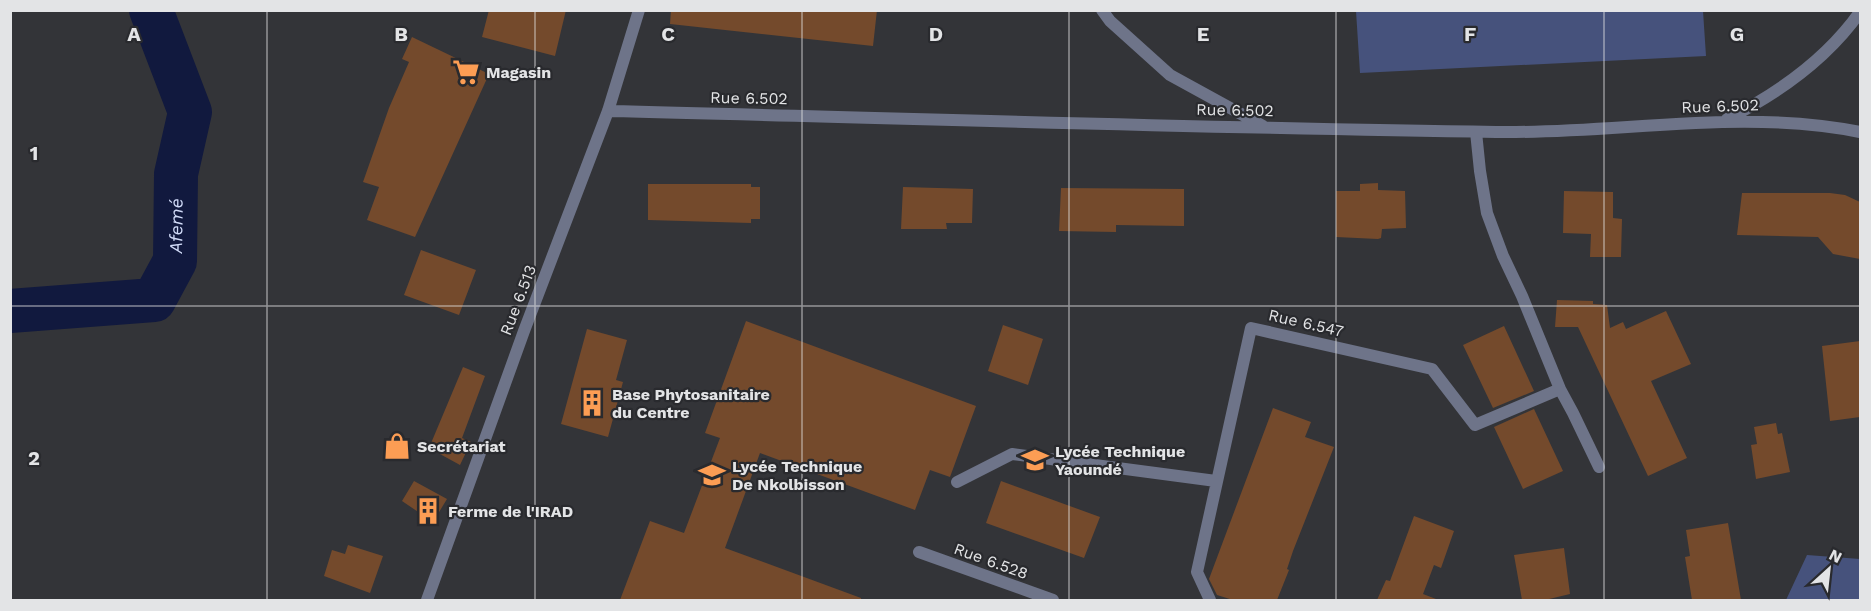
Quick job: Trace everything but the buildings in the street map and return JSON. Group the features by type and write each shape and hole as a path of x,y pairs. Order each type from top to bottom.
{"street":[{"name":"Rue 6.513","path":"427,600 524,331 608,111 639,10"},
{"path":"1102,10 1110,21 1170,75 1265,127"},
{"path":"1723,121 1757,104 1817,62 1845,34 1860,12"},
{"name":"Rue 6.502","path":"608,111 1540,133 1723,121 1776,121 1860,132"},
{"path":"1476,132 1487,213 1560,389 1599,467"},
{"name":"Rue 6.547","path":"1210,600 1197,572 1251,328 1432,369 1475,425 1560,389"},
{"path":"957,482 1012,454 1216,481"},
{"name":"Rue 6.528","path":"919,552 1053,600"}],"shaded area":[{"path":"1356,11 1703,11 1706,56 1360,73"},
{"path":"1807,555 1860,559 1860,600 1786,600"}],"waterway":[{"name":"Afemé","path":"10,311 154,300 175,261 176,174 190,112 151,10"}],"place":[{"name":"Magasin","path":"466,72"},
{"name":"Base Phytosanitaire du Centre","path":"592,403"},
{"name":"Secrétariat","path":"397,446"},
{"name":"Lycée Technique Yaoundé","path":"1035,460"},
{"name":"Lycée Technique De Nkolbisson","path":"712,475"},
{"name":"Ferme de l'IRAD","path":"428,511"}]}
